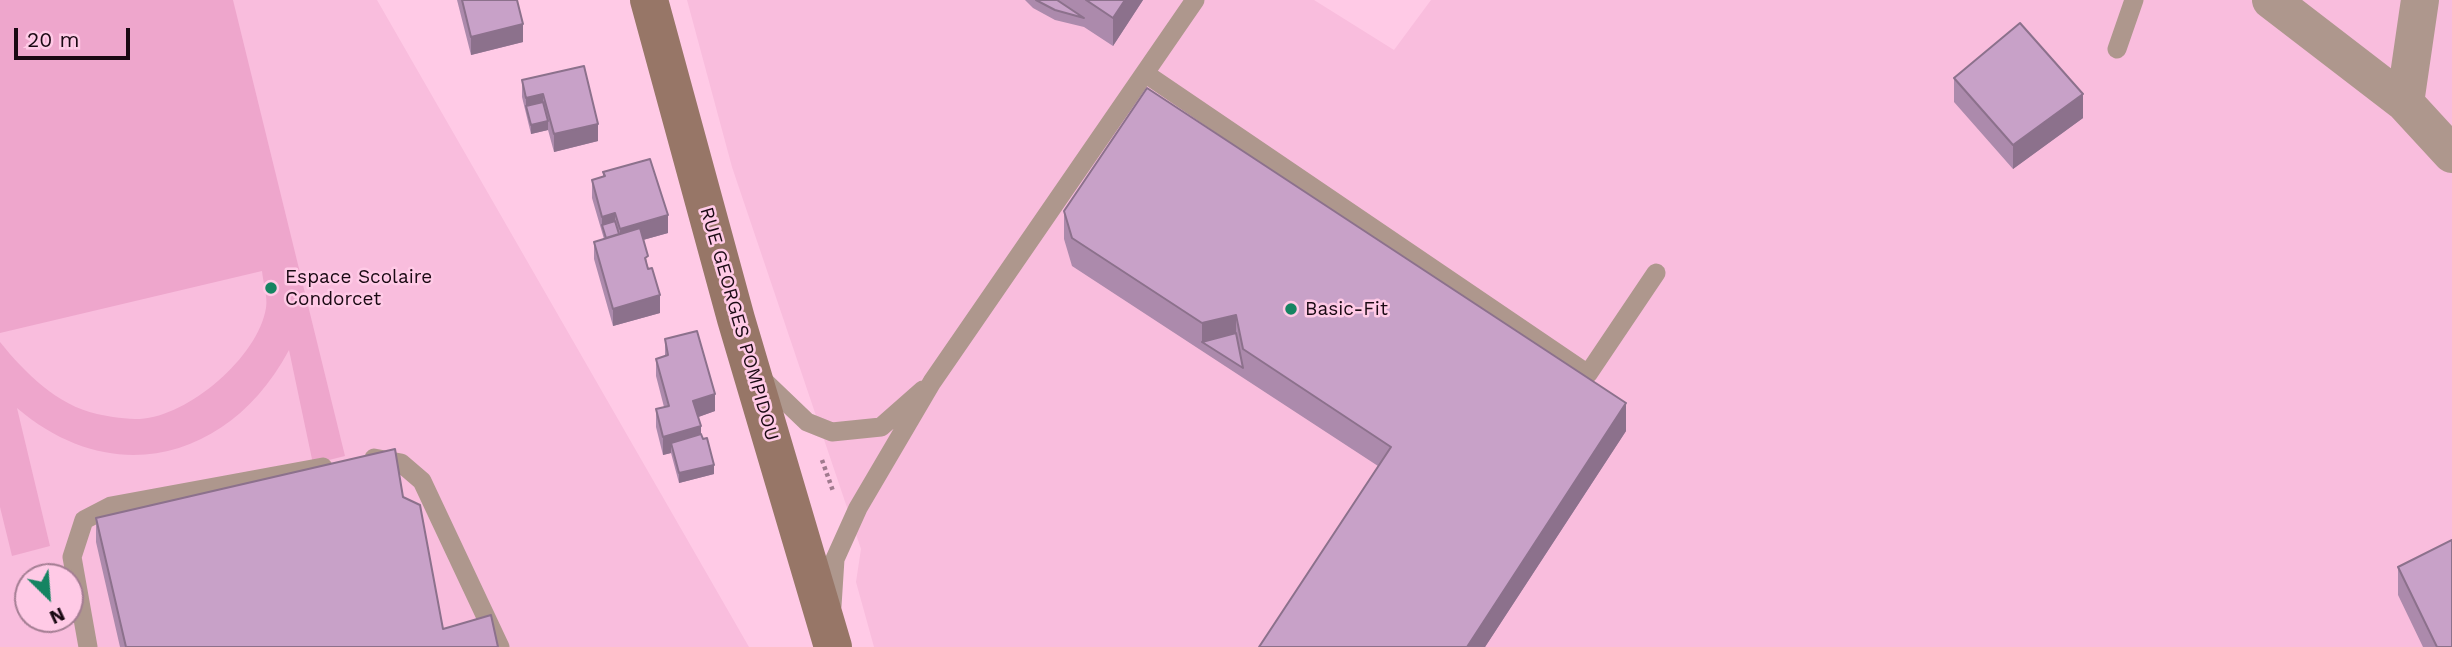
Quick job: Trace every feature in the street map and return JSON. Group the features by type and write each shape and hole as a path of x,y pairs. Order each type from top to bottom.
{"main road":[{"name":"RUE GEORGES POMPIDOU","path":"649,0 752,370 831,640"}],"street":[{"path":"2271,0 2405,103 2452,154"},
{"path":"2405,103 2420,0"}],"lane":[{"path":"831,640 835,559 858,508 932,383 1195,0"},
{"path":"2117,49 2134,0"},
{"path":"1146,74 1588,374 1656,273"},
{"path":"752,370 807,422 832,432 881,427 932,383"},
{"path":"88,647 72,557 84,520 111,506 374,458 401,463 422,481 500,647"}],"shaded area":[{"name":"Espace Scolaire Condorcet","path":"0,0 377,0 749,647 0,647"},
{"path":"0,0 233,0 345,456 313,464 289,350 265,387 236,417 203,438 168,451 130,455 92,449 54,434 17,408 50,546 12,556 0,507 0,342 31,376 68,403 97,414 140,419 179,407 218,381 236,364 260,327 266,299 262,271 0,333"},
{"path":"687,0 1314,0 1394,50 1431,0 2452,0 2452,647 874,647 856,582 861,549 732,167"}],"building":[{"path":"462,0 517,0 523,24 471,37"},
{"path":"1036,0 1057,0 1084,18 1055,10"},
{"path":"1086,0 1125,0 1113,18"},
{"path":"2020,23 2083,94 2013,145 1954,78"},
{"path":"584,66 598,124 554,134 543,94 526,98 522,80"},
{"path":"1147,88 1626,403 1467,647 1259,647 1391,447 1243,349 1236,315 1202,323 1072,238 1064,211"},
{"path":"543,102 548,121 531,125 526,106"},
{"path":"650,159 668,215 620,229 615,213 602,217 592,180 605,176 603,172"},
{"path":"615,221 619,234 606,238 602,225"},
{"path":"640,228 648,256 645,258 648,269 652,268 660,295 613,309 594,242"},
{"path":"697,331 715,394 693,401 701,426 663,437 656,409 669,406 656,359 668,355 665,339"},
{"path":"1236,333 1243,368 1202,342"},
{"path":"701,434 703,439 707,438 714,465 679,473 671,443"},
{"path":"395,449 403,497 420,505 443,629 491,615 498,647 126,647 96,518"},
{"path":"2452,540 2452,647 2437,647 2398,567"}],"place":[{"name":"Espace Scolaire Condorcet","path":"271,288"},
{"name":"Basic-Fit","path":"1291,309"}]}
